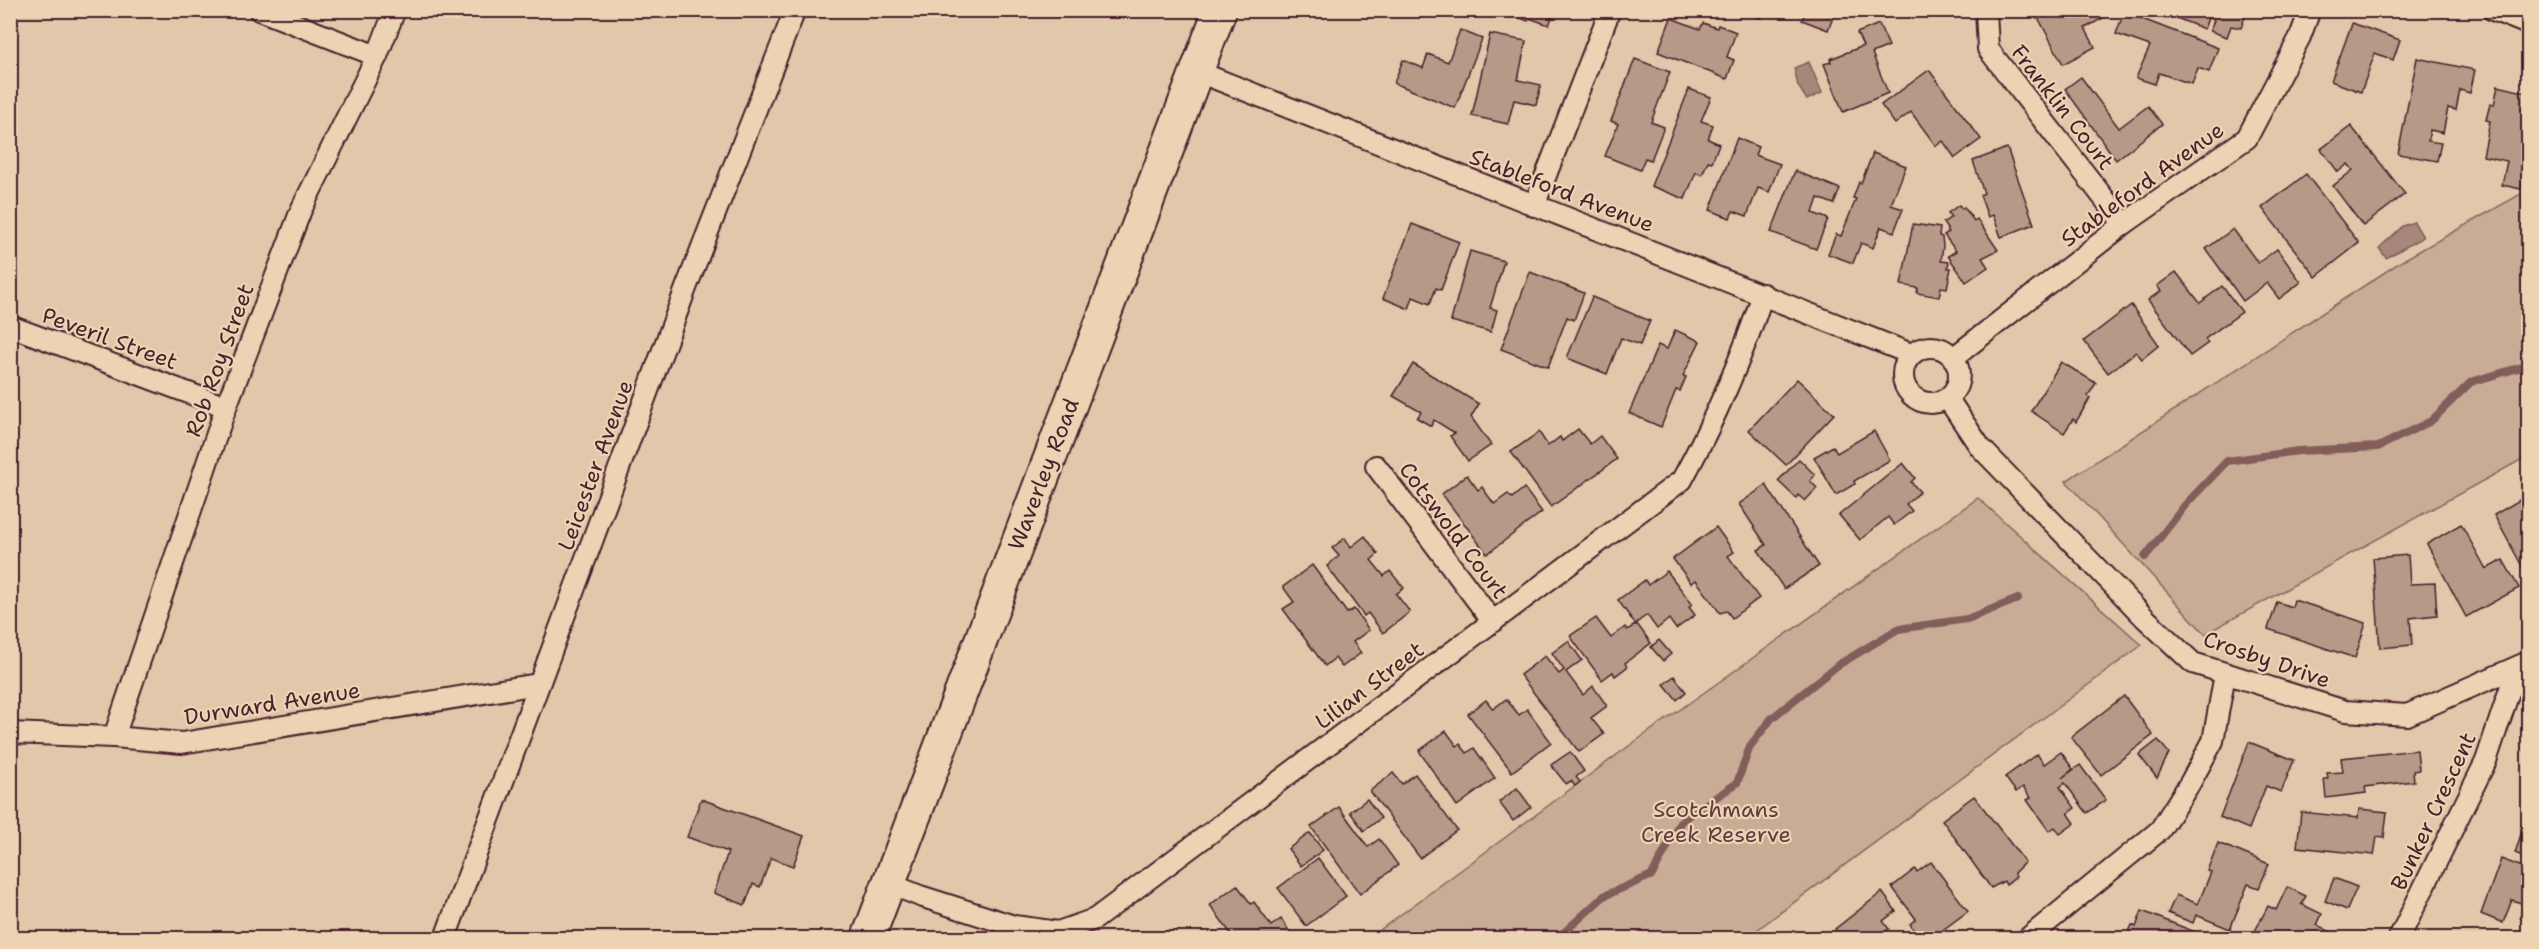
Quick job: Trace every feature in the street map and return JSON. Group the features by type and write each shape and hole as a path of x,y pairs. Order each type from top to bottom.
{"main road":[{"name":"Waverley Road","path":"868,939 1220,10"}],"street":[{"path":"259,10 377,56"},
{"name":"Rob Roy Street","path":"114,737 226,406 301,210 377,56 395,10"},
{"name":"Leicester Avenue","path":"445,939 682,299 795,10"},
{"path":"1534,206 1611,10"},
{"name":"Franklin Court","path":"1986,10 1988,49 2124,224"},
{"name":"Stableford Avenue","path":"1953,358 2124,224 2247,138 2300,37 2310,10"},
{"path":"2493,10 2529,24"},
{"name":"Stableford Avenue","path":"1196,71 1911,354"},
{"name":"Lilian Street","path":"888,883 920,896 1014,926 1058,932 1095,919 1682,480 1699,448 1751,330 1763,294"},
{"name":"Peveril Street","path":"10,326 226,406"},
{"path":"1929,347 1939,348 1953,358 1959,377 1957,387 1948,399 1929,404 1919,402 1907,391 1902,382 1902,372 1911,354 1929,347"},
{"name":"Crosby Drive","path":"1948,399 1980,447 2146,619 2193,663 2345,711 2407,715 2523,665"},
{"name":"Cotswold Court","path":"1376,466 1493,622"},
{"name":"Bunker Crescent","path":"2398,939 2486,761 2523,665"},
{"path":"2028,939 2160,830 2213,741 2225,674"},
{"name":"Durward Avenue","path":"10,733 114,737 182,743 538,684"}],"green space":[{"path":"2528,190 2528,456 2205,634 2066,481 2405,259"},
{"name":"Scotchmans Creek Reserve","path":"1978,498 2142,645 1746,938 1369,938 1633,743"}],"shaded area":[{"path":"1809,62 1822,93 1807,100 1798,86 1794,68"},
{"path":"2414,222 2423,237 2386,258 2379,248 2403,226"}],"building":[{"path":"1511,10 1555,10 1549,25 1529,18 1528,21 1510,14"},
{"path":"1736,10 1764,10 1761,18"},
{"path":"1806,10 1836,10 1828,30 1802,20"},
{"path":"2034,10 2099,10 2103,18 2085,28 2095,47 2063,64"},
{"path":"2176,10 2247,11 2241,28 2231,26 2227,37 2210,31 2214,20 2208,18 2204,29 2174,17"},
{"path":"2124,12 2218,48 2209,72 2198,68 2192,84 2159,73 2155,84 2136,78 2150,46 2116,34"},
{"path":"1671,18 1700,29 1703,23 1717,28 1718,25 1736,32 1727,57 1734,60 1727,79 1658,52"},
{"path":"2352,23 2400,40 2393,60 2375,53 2361,92 2331,81"},
{"path":"1879,24 1889,46 1872,53 1888,93 1843,112 1824,64 1831,62 1830,59 1863,46 1857,33"},
{"path":"1460,30 1482,39 1455,108 1394,83 1403,60 1423,68 1428,54 1448,62"},
{"path":"1490,34 1526,41 1518,80 1541,85 1536,105 1514,100 1508,124 1472,116"},
{"path":"2417,58 2475,70 2470,93 2460,90 2456,110 2448,108 2443,133 2430,130 2428,141 2441,143 2437,161 2398,154"},
{"path":"1635,59 1670,72 1651,122 1664,127 1651,160 1645,158 1640,170 1605,156 1618,124 1611,121"},
{"path":"1929,70 1981,139 1955,158 1943,141 1936,146 1911,112 1895,124 1881,105"},
{"path":"2081,77 2119,128 2148,106 2162,124 2116,160 2065,89"},
{"path":"2498,86 2528,93 2528,156 2521,189 2502,185 2507,161 2483,156 2490,121 2486,120 2490,104 2494,105"},
{"path":"1689,89 1711,97 1701,121 1713,125 1708,139 1719,144 1712,162 1708,161 1702,175 1696,172 1685,199 1651,186"},
{"path":"2351,126 2405,194 2363,226 2333,186 2353,170 2348,164 2338,172 2321,149"},
{"path":"1737,138 1758,147 1755,155 1780,164 1769,192 1758,188 1747,216 1733,211 1730,218 1710,210"},
{"path":"2007,148 2034,224 2001,237 1993,215 1988,217 1980,195 1984,193 1973,161"},
{"path":"1873,153 1906,166 1891,205 1903,209 1894,232 1881,227 1873,248 1861,243 1853,263 1828,254 1836,234 1841,236 1856,199 1853,198 1859,182 1861,183"},
{"path":"1795,171 1840,189 1834,204 1818,198 1813,213 1828,219 1816,249 1771,232"},
{"path":"2306,174 2359,243 2316,277 2262,208"},
{"path":"1959,205 1962,209 1964,207 1974,221 1977,219 1998,250 1982,258 1988,267 1966,282 1948,256 1956,251 1944,235 1949,232 1943,223 1951,217 1948,213"},
{"path":"1412,224 1459,242 1441,290 1436,288 1430,304 1413,297 1409,309 1383,298"},
{"path":"1913,224 1940,228 1939,236 1942,237 1943,246 1941,261 1949,262 1948,268 1951,268 1947,288 1941,287 1939,297 1917,293 1918,288 1901,285"},
{"path":"2233,229 2258,263 2277,249 2301,282 2279,299 2267,283 2243,301 2206,249"},
{"path":"1470,251 1504,261 1490,308 1497,310 1491,332 1451,321"},
{"path":"1530,272 1584,293 1574,320 1567,317 1548,367 1501,349"},
{"path":"2176,272 2200,303 2222,286 2242,312 2205,339 2208,343 2190,356 2148,300 2161,291 2157,286"},
{"path":"1592,297 1650,321 1640,345 1621,338 1607,374 1567,358"},
{"path":"2131,305 2159,345 2142,359 2136,352 2108,373 2084,341"},
{"path":"1675,330 1700,341 1683,376 1686,377 1680,391 1676,390 1661,427 1629,413 1658,345 1667,349"},
{"path":"2061,362 2096,383 2076,422 2073,419 2064,433 2031,411"},
{"path":"1413,364 1479,404 1471,417 1491,445 1468,461 1450,436 1455,433 1434,420 1431,426 1417,418 1421,412 1393,396"},
{"path":"1797,379 1834,414 1786,465 1749,430"},
{"path":"1578,429 1590,444 1600,436 1617,459 1551,507 1511,452 1539,432 1548,446 1560,437 1562,441"},
{"path":"1874,431 1890,460 1854,481 1855,484 1836,495 1814,457 1833,446 1837,453"},
{"path":"1799,459 1815,475 1810,481 1817,488 1805,501 1798,495 1796,498 1778,481"},
{"path":"1903,463 1915,478 1911,482 1920,492 1906,504 1912,511 1894,525 1888,517 1860,540 1839,515"},
{"path":"1467,475 1478,490 1482,487 1494,504 1508,494 1512,498 1524,488 1542,512 1487,554 1442,494"},
{"path":"1766,485 1819,566 1784,589 1758,550 1766,545 1739,504"},
{"path":"2528,495 2528,577 2494,515"},
{"path":"2461,524 2486,569 2503,560 2519,588 2466,617 2427,544"},
{"path":"1716,527 1734,552 1728,556 1759,598 1732,618 1727,611 1720,613 1696,580 1691,583 1673,559"},
{"path":"1365,536 1378,554 1371,560 1384,576 1390,571 1404,588 1396,594 1410,612 1383,633 1368,613 1364,616 1327,566 1339,556 1332,548 1345,538 1351,547"},
{"path":"2408,555 2410,584 2435,583 2437,615 2410,618 2412,645 2380,648 2373,558"},
{"path":"1312,565 1347,613 1354,609 1369,630 1353,642 1361,653 1342,667 1335,658 1325,666 1283,609 1294,602 1283,587"},
{"path":"1667,571 1692,604 1689,607 1695,615 1676,629 1669,619 1657,629 1647,615 1635,624 1618,600 1645,580 1648,585"},
{"path":"2294,600 2366,623 2355,658 2268,629 2277,602 2292,607"},
{"path":"1596,618 1611,638 1625,627 1627,630 1637,624 1651,643 1625,663 1627,667 1615,676 1613,672 1602,680 1570,636"},
{"path":"1659,640 1671,654 1663,661 1651,647"},
{"path":"1568,641 1582,660 1566,672 1583,695 1593,686 1607,706 1591,718 1604,734 1579,752 1520,675 1545,656 1559,674 1564,670 1552,653"},
{"path":"1674,676 1686,692 1677,700 1664,684"},
{"path":"2124,696 2153,735 2101,775 2071,737"},
{"path":"1506,699 1519,715 1527,709 1551,742 1512,772 1468,714 1486,700 1493,709"},
{"path":"1446,731 1457,746 1460,744 1467,753 1474,748 1495,778 1457,806 1419,751"},
{"path":"2158,740 2169,753 2157,778 2139,755"},
{"path":"2249,742 2294,760 2281,792 2266,786 2249,829 2220,817"},
{"path":"2417,750 2419,770 2413,771 2414,781 2365,787 2366,793 2326,798 2324,779 2328,779 2327,773 2343,772 2341,758"},
{"path":"1570,752 1584,771 1576,777 1580,782 1575,786 1571,781 1566,784 1551,765"},
{"path":"2061,752 2073,769 2062,778 2080,765 2106,800 2087,813 2065,783 2060,787 2075,808 2068,813 2075,823 2060,834 2055,827 2049,831 2027,800 2031,798 2023,787 2016,792 2005,777 2037,754 2044,764"},
{"path":"1393,773 1402,784 1415,774 1457,830 1420,858 1370,791"},
{"path":"1517,788 1531,807 1513,821 1499,802"},
{"path":"1974,796 2025,862 2014,873 2016,877 2006,885 2004,881 1991,888 1942,820"},
{"path":"701,799 804,836 793,866 771,858 760,887 753,884 745,905 714,893 728,852 687,837"},
{"path":"1367,799 1381,818 1364,831 1350,812"},
{"path":"1339,807 1368,847 1379,839 1398,865 1360,894 1311,827"},
{"path":"2359,809 2387,812 2384,838 2377,837 2374,855 2297,847 2301,812 2358,818"},
{"path":"2528,817 2528,858 2515,853"},
{"path":"1310,833 1323,850 1301,866 1288,849"},
{"path":"2218,843 2269,864 2259,888 2248,884 2230,929 2196,915 2193,923 2168,913 2176,895 2198,904 2211,872 2207,871"},
{"path":"1318,858 1346,896 1306,926 1278,888"},
{"path":"2501,859 2528,869 2528,920 2520,917 2524,904 2512,900 2503,923 2481,914"},
{"path":"1931,862 1968,911 1932,938 1903,938 1914,930 1910,924 1916,919 1892,887 1915,869 1917,872"},
{"path":"2334,878 2357,887 2347,910 2325,901"},
{"path":"1237,885 1251,904 1254,902 1271,926 1281,919 1294,938 1234,938 1210,905"},
{"path":"2287,887 2306,896 2301,904 2322,914 2317,925 2335,934 2333,938 2266,938 2254,933 2268,906 2276,910"},
{"path":"1882,892 1896,911 1883,921 1889,929 1876,938 1842,938 1835,929"},
{"path":"2142,911 2205,936 2204,938 2126,938 2132,925 2136,927"},
{"path":"1326,930 1331,935 1321,938 1319,936"}],"waterway":[{"path":"2145,557 2186,504 2227,461 2298,451 2378,447 2431,421 2471,382 2528,365"},
{"path":"1558,938 1604,896 1652,875 1681,821 1737,783 1750,746 1772,718 1838,665 1898,629 1967,619 2018,599"}]}
